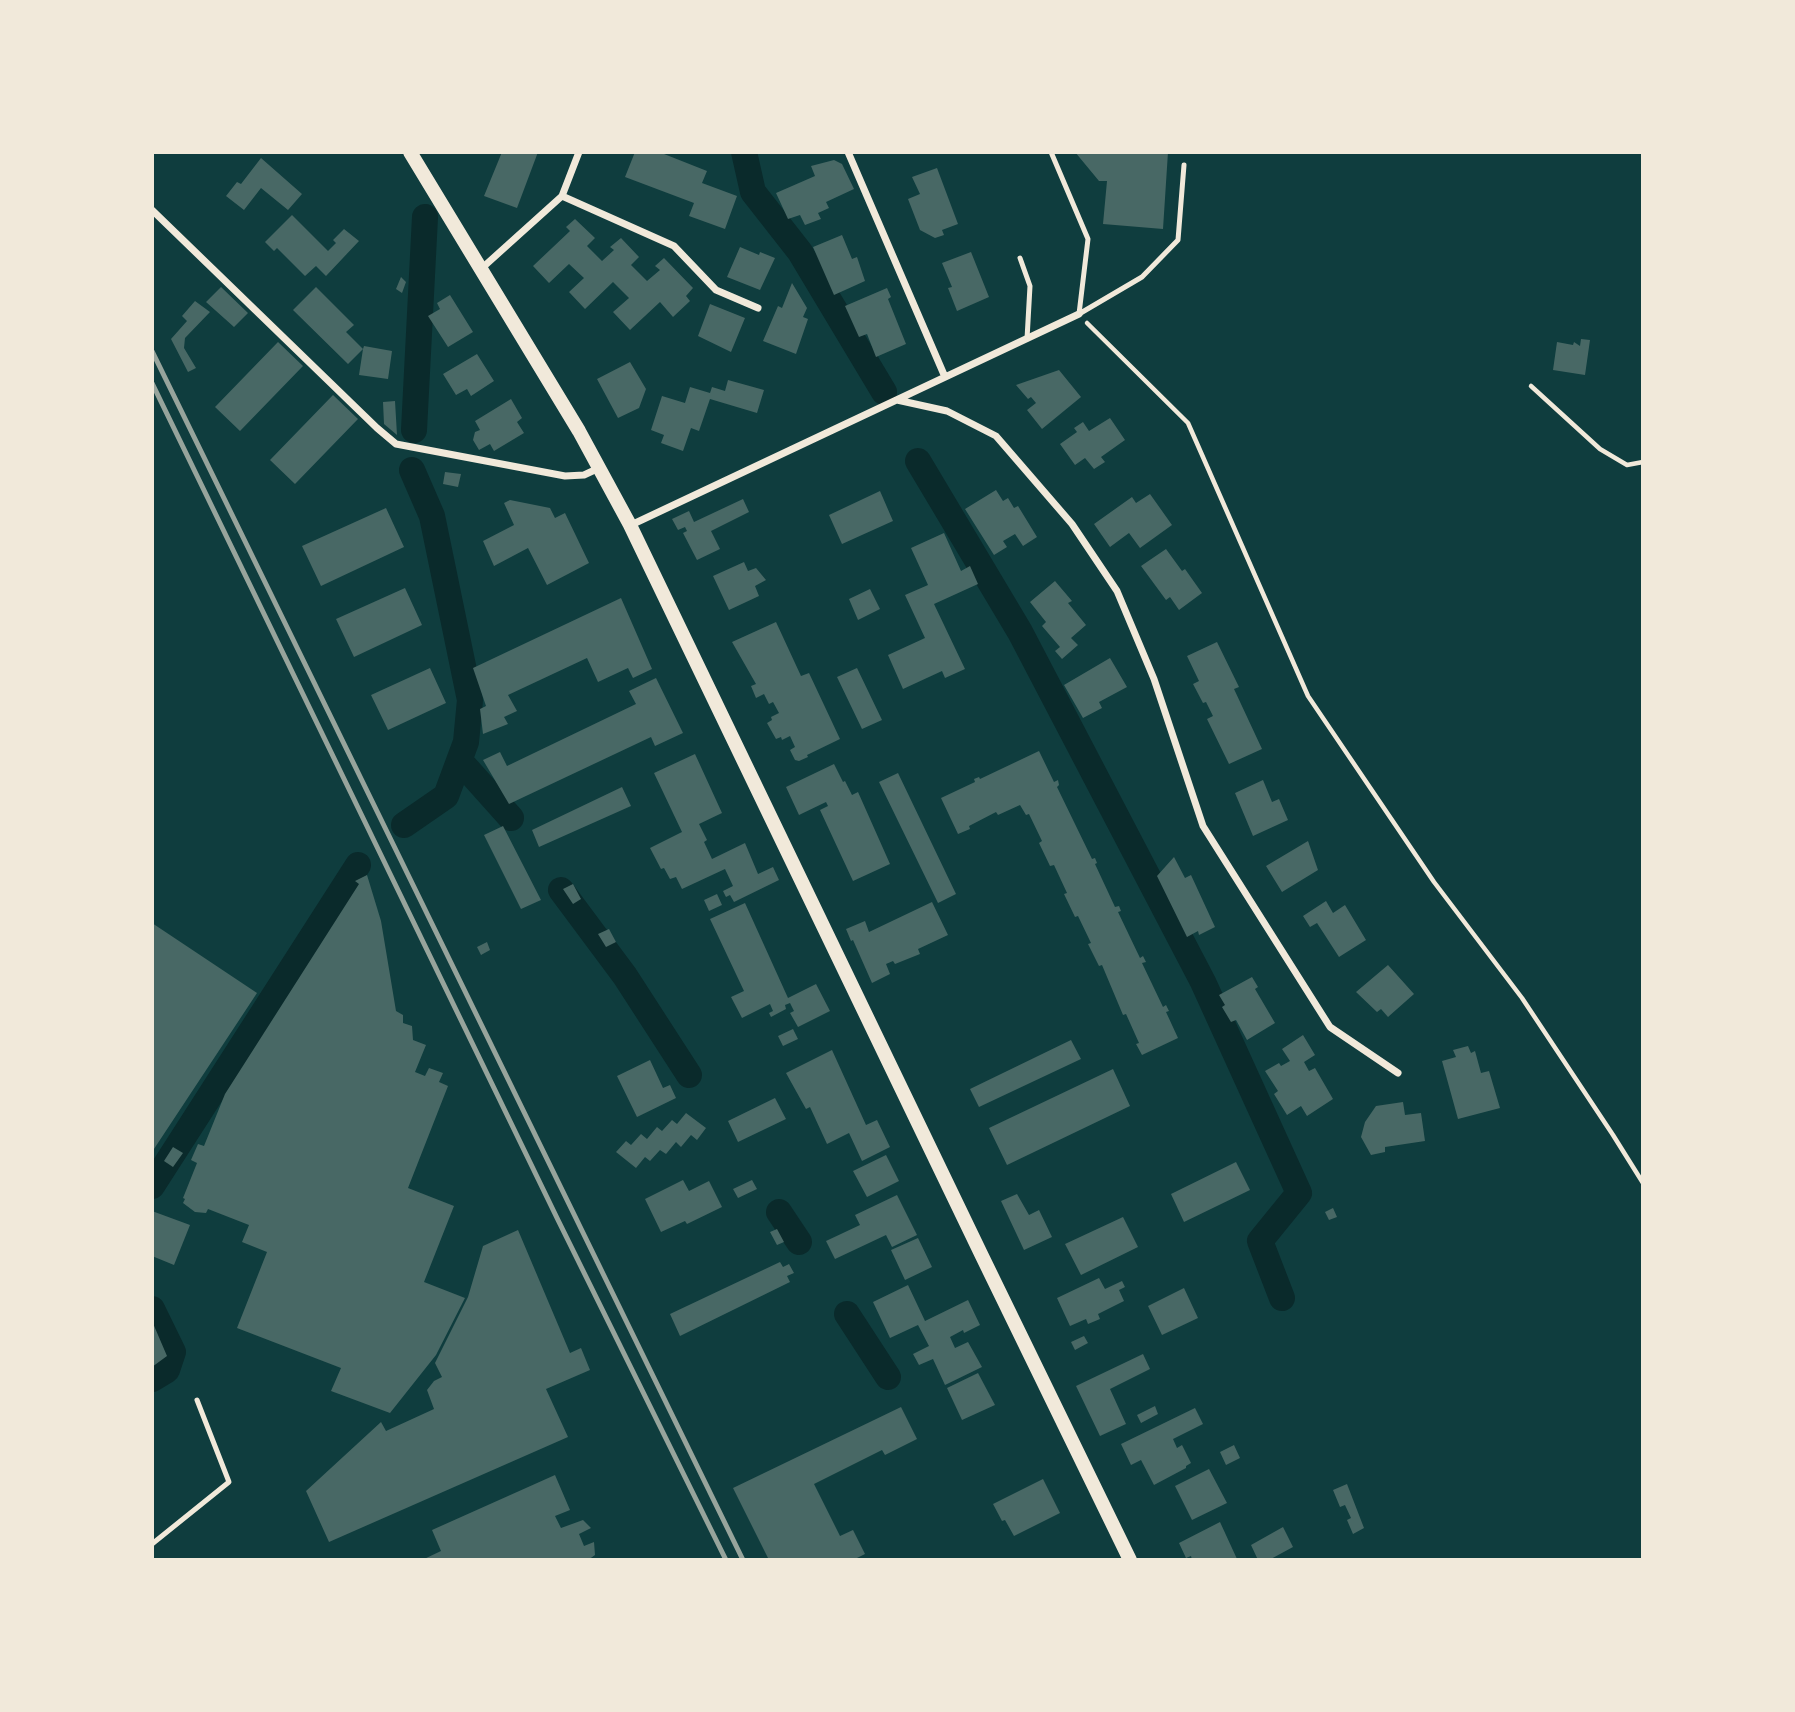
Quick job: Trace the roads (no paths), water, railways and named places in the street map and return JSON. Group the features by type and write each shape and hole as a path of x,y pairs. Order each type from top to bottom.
{"main road":[{"path":"410,152 599,468 630,525 1130,1560"}],"street":[{"path":"480,269 562,196 579,152"},
{"path":"848,152 945,377"},
{"path":"562,196 674,246 716,290 758,307"},
{"path":"152,210 396,444 565,476 584,475 599,468"},
{"path":"630,525 1079,314"},
{"path":"897,400 947,411 996,436 1072,524 1123,604 1154,679 1203,826 1330,1027 1398,1073"}],"lane":[{"path":"1051,152 1088,239 1079,314"},
{"path":"1079,314 1142,277 1178,240 1184,165"},
{"path":"1020,258 1030,286 1027,339"},
{"path":"152,1544 229,1482 197,1400"}],"waterway":[{"path":"744,152 753,192 800,252 884,392"},
{"path":"414,430 425,217"},
{"path":"918,461 1020,632 1203,982 1299,1193 1260,1241 1282,1298"},
{"path":"404,825 446,796 466,742 470,700 432,516 412,470"},
{"path":"460,761 511,818"},
{"path":"152,1186 358,865"},
{"path":"561,890 625,976 689,1075"},
{"path":"779,1212 799,1242"},
{"path":"152,1309 173,1352 167,1370 152,1379"},
{"path":"847,1314 888,1377"}],"railway":[{"path":"152,351 743,1560"},
{"path":"152,383 726,1560"}]}
